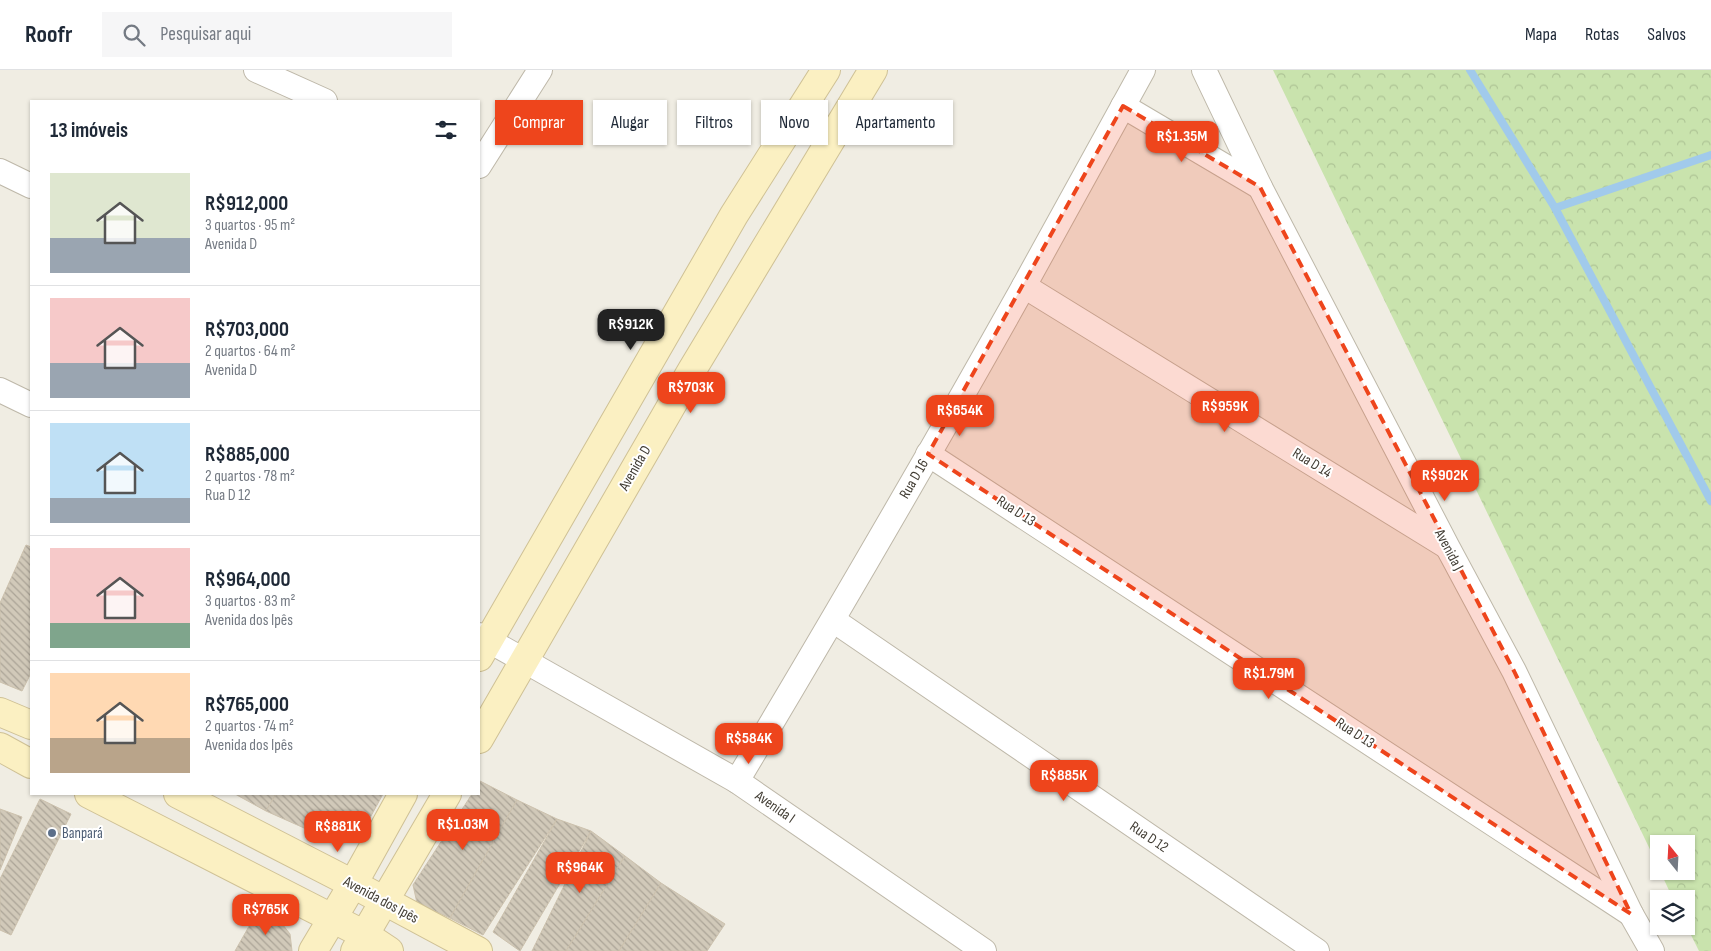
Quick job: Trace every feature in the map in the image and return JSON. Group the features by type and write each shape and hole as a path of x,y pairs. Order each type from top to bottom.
{"main road":[{"path":"482,644 734,215 826,70"},
{"name":"Avenida D","path":"480,737 692,370 873,70"},
{"path":"0,712 30,725"},
{"path":"0,747 30,763"},
{"path":"91,795 332,920 360,943 389,951"},
{"name":"Avenida dos Ipês","path":"180,795 478,951"},
{"path":"313,951 402,795"},
{"path":"360,943 446,795"}],"street":[{"path":"256,70 323,100"},
{"path":"480,164 540,70"},
{"name":"Rua D 16","path":"737,781 833,620 1024,286 1143,70"},
{"name":"Avenida J","path":"1204,70 1260,187 1514,671 1631,914 1652,951"},
{"path":"1123,106 1260,187"},
{"path":"0,171 30,186"},
{"name":"Rua D 14","path":"1024,286 1447,546"},
{"path":"0,390 30,405"},
{"name":"Rua D 13","path":"928,454 1631,914"},
{"name":"Rua D 12","path":"833,620 1317,951"},
{"name":"Avenida I","path":"482,644 524,661 737,781 984,951"}],"highlighted area":[{"path":"1123,106 1260,187 1514,671 1631,914 928,454"}],"green space":[{"path":"1273,70 1711,70 1711,951 1699,951 1691,935 1695,935 1695,890 1669,890 1664,880 1695,880 1695,835 1650,835 1650,849"}],"building":[{"path":"26,545 30,547 30,675 22,691 0,682 0,603"},
{"path":"480,781 517,800 450,918 417,903 413,885 471,795 480,795"},
{"path":"237,795 275,795 266,811"},
{"path":"275,795 382,795 360,836 340,844 266,811"},
{"path":"40,799 71,814 11,935 0,930 0,879"},
{"path":"517,800 557,819 483,935 450,918"},
{"path":"0,809 22,817 0,870"},
{"path":"557,819 591,831 520,951 493,932"},
{"path":"591,831 625,856 566,951 532,951"},
{"path":"625,856 661,883 619,951 566,951"},
{"path":"661,883 725,924 707,951 619,951"},
{"path":"256,914 279,920 290,934 292,951 235,951"}],"waterway":[{"path":"1470,70 1555,208 1711,501"},
{"path":"1555,208 1711,155"}],"place":[{"name":"Banpará","path":"52,833"}]}
